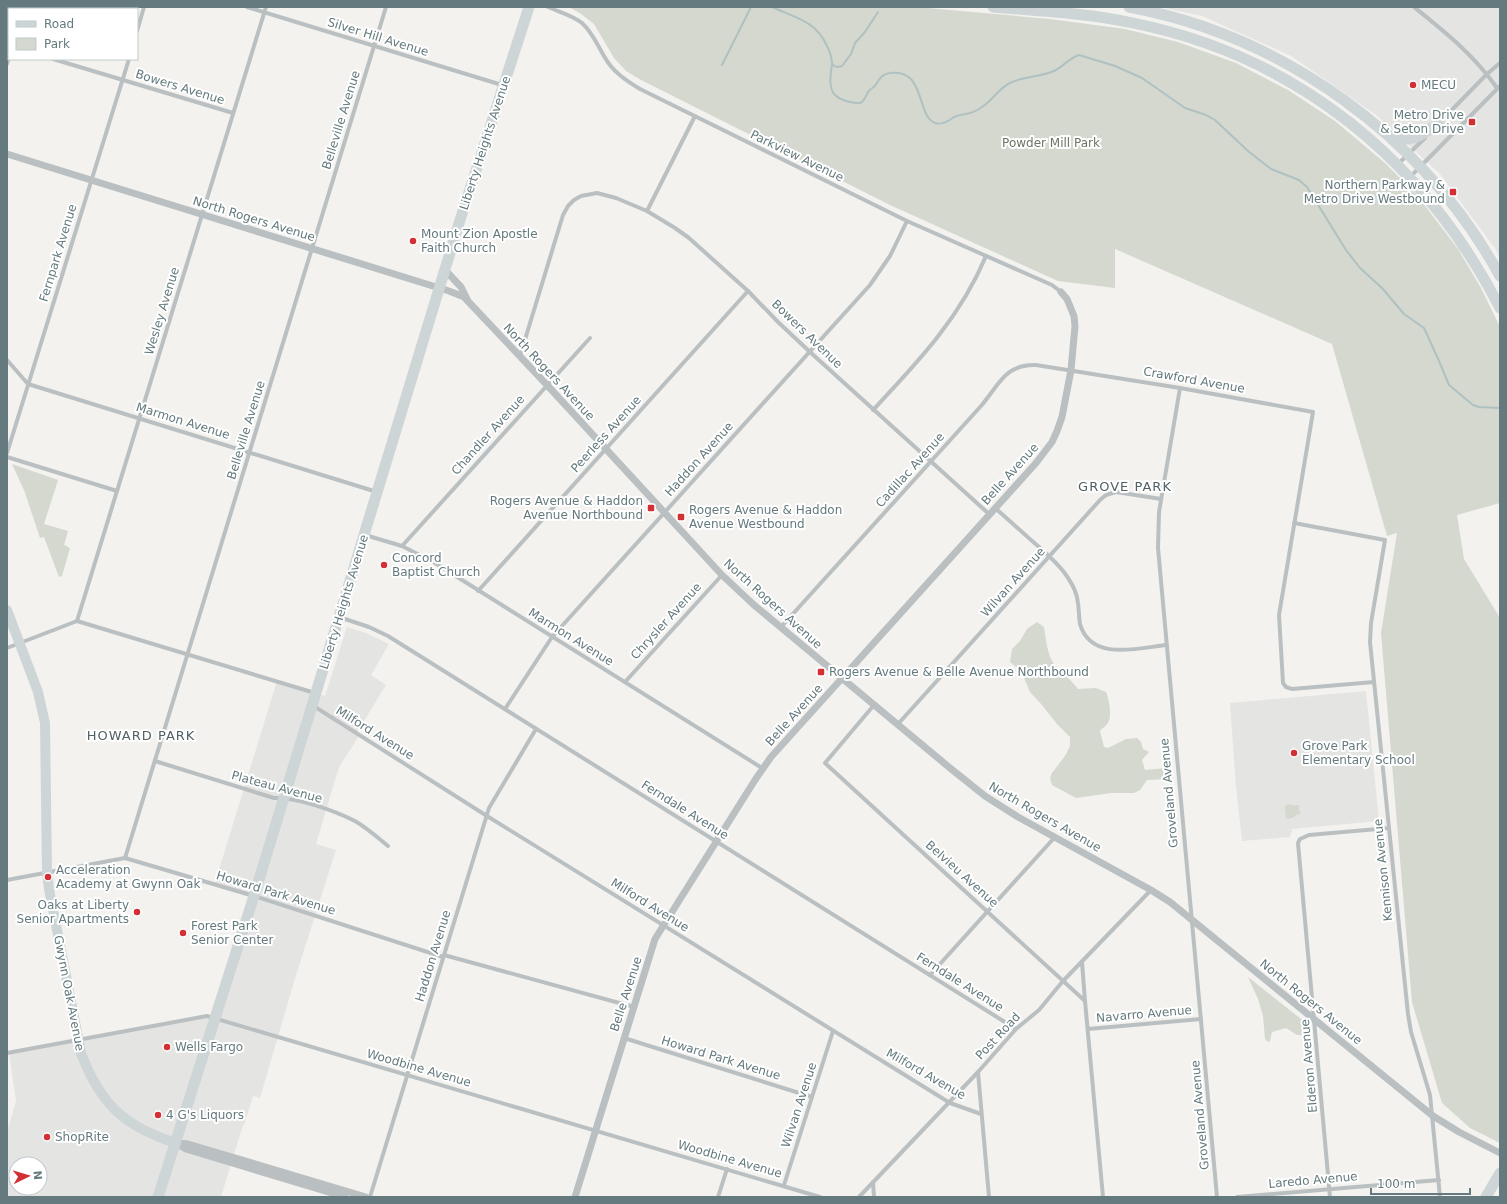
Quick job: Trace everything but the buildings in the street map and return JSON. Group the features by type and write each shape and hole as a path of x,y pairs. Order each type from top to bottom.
{"main road":[{"name":"Liberty Heights Avenue","path":"158,1197 216,1019 445,270 529,7"},
{"path":"993,7 1067,10 1158,29 1213,46 1268,69 1293,82 1331,108 1374,142 1409,177 1430,200 1460,239 1484,277 1500,308"},
{"path":"1129,7 1148,10 1202,26 1270,54 1318,82 1364,115 1421,166 1459,212 1485,249 1500,276"},
{"path":"1387,135 1403,139 1415,138 1439,123"},
{"name":"Gwynn Oak Avenue","path":"7,610 38,692 45,723 47,872 77,1039 86,1067 108,1104 150,1134 176,1143"},
{"path":"1486,1197 1500,1172"}],"street":[{"path":"138,28 144,7"},
{"name":"Silver Hill Avenue","path":"247,7 503,86"},
{"name":"Wesley Avenue","path":"77,621 266,7"},
{"name":"Belleville Avenue","path":"125,858 386,7"},
{"name":"Parkview Avenue","path":"548,7 576,19 583,24 594,37 608,63 621,76 640,89 907,221 1052,286 1061,292"},
{"path":"1409,177 1499,87 1453,38 1414,7"},
{"name":"Bowers Avenue","path":"56,60 233,113"},
{"name":"Fernpark Avenue","path":"7,453 128,60"},
{"path":"1398,165 1487,74 1500,63"},
{"path":"648,211 694,116"},
{"name":"North Rogers Avenue","path":"7,154 440,288 457,294 468,301 722,575 753,604 874,705 986,796 1018,817 1152,890 1170,902 1433,1116 1459,1132 1500,1153"},
{"name":"Bowers Avenue","path":"520,356 563,215 568,206 581,196 597,193 616,198 661,218 689,238 748,291 778,322 873,410 990,514"},
{"name":"Haddon Avenue","path":"505,709 552,637 878,275 890,256 907,221"},
{"path":"873,410 935,341 967,296 986,256"},
{"path":"445,270 461,287 468,301"},
{"name":"Peerless Avenue","path":"478,591 748,291"},
{"name":"Belle Avenue","path":"575,1197 655,939 762,768 780,746 1036,463 1052,442 1062,417 1071,370 1074,326 1074,316 1071,307 1061,292"},
{"name":"Chandler Avenue","path":"402,546 590,338"},
{"path":"7,360 28,384"},
{"name":"Cadillac Avenue","path":"781,627 932,461 985,401 1007,373 1025,364 1071,370"},
{"name":"Crawford Avenue","path":"1071,370 1313,412 1294,523"},
{"name":"Marmon Avenue","path":"28,384 377,492"},
{"name":"Groveland Avenue","path":"1180,388 1161,499 1158,535 1166,645 1217,1197"},
{"path":"7,457 117,491"},
{"name":"Wilvan Avenue","path":"898,724 1100,500 1111,493 1122,492 1161,499"},
{"path":"995,508 1061,568 1072,586 1078,603 1082,630 1096,645 1109,650 1166,645"},
{"path":"1294,523 1279,615 1283,683 1286,687 1292,689 1374,682"},
{"name":"Kennison Avenue","path":"1294,523 1385,540 1371,623 1370,642 1408,1014 1411,1032 1430,1095 1440,1197"},
{"name":"Marmon Avenue","path":"364,535 402,546 429,560 762,768"},
{"name":"Chrysler Avenue","path":"625,682 722,575"},
{"name":"Ferndale Avenue","path":"339,617 369,627 388,636 1016,1029"},
{"path":"7,648 77,621 316,693"},
{"name":"Milford Avenue","path":"312,705 487,816 950,1103 981,1114"},
{"name":"Belvieu Avenue","path":"874,705 825,763 1085,1001"},
{"name":"Haddon Avenue","path":"370,1197 489,808 536,729"},
{"name":"Plateau Avenue","path":"154,761 274,798 293,799 347,818 364,827 388,846"},
{"name":"Elderon Avenue","path":"1330,1197 1298,843 1300,839 1309,835 1389,828"},
{"path":"930,975 1055,837"},
{"name":"Howard Park Avenue","path":"7,880 125,858 254,896 443,956 634,1007"},
{"name":"Post Road","path":"859,1197 950,1103 1016,1029 1039,1010 1063,981 1152,890"},
{"path":"1082,962 1102,1197"},
{"name":"Woodbine Avenue","path":"7,1053 204,1016 407,1074 820,1197"},
{"name":"Navarro Avenue","path":"1088,1029 1201,1019"},
{"name":"Wilvan Avenue","path":"784,1186 833,1031"},
{"name":"Howard Park Avenue","path":"624,1038 812,1097"},
{"path":"978,1072 989,1197"},
{"name":"Gwynn Oak Avenue","path":"176,1143 192,1152 345,1197"},
{"name":"Gwynn Oak Avenue","path":"176,1143 188,1144 366,1197"},
{"path":"718,1197 727,1169"},
{"name":"Laredo Avenue","path":"1237,1197 1439,1180"},
{"path":"872,1182 874,1197"}],"shaded area":[{"path":"1160,7 1500,7 1500,258 1494,247 1440,174 1376,115 1291,56 1202,16"},
{"path":"347,627 366,633 389,644 371,675 386,685 356,734 359,736 339,767 316,844 336,850 296,975 260,1098 253,1096 221,1197 7,1197 7,1132 16,1101 9,1053 207,1016 216,1018 253,898 214,886 277,681 325,696"},
{"path":"1366,691 1379,821 1292,829 1290,837 1242,841 1236,786 1230,703"}],"green space":[{"name":"Powder Mill Park","path":"569,7 917,7 1050,19 1125,29 1178,42 1236,63 1288,90 1335,121 1385,163 1416,194 1458,249 1481,288 1500,327 1500,503 1457,515 1464,559 1500,618 1500,1143 1470,1128 1442,1103 1412,1002 1381,633 1397,533 1387,536 1332,344 1115,249 1115,288 1058,281 890,205 641,80 626,71 614,58 594,24"},
{"path":"12,464 58,480 44,524 68,531 64,545 70,548 62,576 59,577 44,537 40,538 24,490"},
{"path":"1037,622 1044,627 1048,651 1054,664 1078,689 1096,688 1106,692 1110,717 1109,721 1100,731 1104,747 1108,748 1126,739 1137,738 1141,742 1143,749 1149,752 1142,760 1145,770 1166,768 1170,771 1170,777 1166,779 1147,780 1140,790 1134,793 1111,793 1076,798 1052,785 1050,778 1070,746 1070,737 1030,692 1021,671 1010,662 1012,649 1020,641 1027,629"},
{"path":"1290,804 1294,806 1299,805 1299,810 1301,812 1299,815 1297,814 1289,819 1286,818 1285,808 1286,805"},
{"path":"1248,977 1310,1026 1311,1035 1297,1035 1286,1028 1272,1032 1270,1041 1268,1042 1265,1039 1263,1016 1258,999"}],"waterway":[{"path":"722,65 751,7"},
{"path":"772,7 804,21 817,31 829,50 832,60 830,79 831,87 837,97 848,102 860,103 864,100 869,91 875,86 882,76 890,73 901,73 910,78 915,85 925,112 929,119 935,123 945,122 956,116 968,114 986,104 1006,85 1020,79 1043,75 1054,71 1072,58 1079,55 1115,66 1142,78 1185,108 1206,115 1215,120 1248,151 1271,169 1299,180 1307,187 1346,250 1360,268 1382,288 1404,314 1424,328 1449,385 1473,405 1479,407 1500,408"},
{"path":"832,63 834,66 842,66 851,54 855,43 865,32 878,12"}],"place":[{"name":"MECU","path":"1413,85"},
{"name":"Metro Drive & Seton Drive","path":"1472,122"},
{"name":"Northern Parkway & Metro Drive Westbound","path":"1453,192"},
{"name":"Mount Zion Apostle Faith Church","path":"413,241"},
{"name":"Rogers Avenue & Haddon Avenue Northbound","path":"651,508"},
{"name":"Rogers Avenue & Haddon Avenue Westbound","path":"681,517"},
{"name":"Concord Baptist Church","path":"384,565"},
{"name":"Rogers Avenue & Belle Avenue Northbound","path":"821,672"},
{"name":"Grove Park Elementary School","path":"1294,753"},
{"name":"Acceleration Academy at Gwynn Oak","path":"48,877"},
{"name":"Oaks at Liberty Senior Apartments","path":"137,912"},
{"name":"Forest Park Senior Center","path":"183,933"},
{"name":"Wells Fargo","path":"167,1047"},
{"name":"4 G's Liquors","path":"158,1115"},
{"name":"ShopRite","path":"47,1137"}],"district":[{"name":"GROVE PARK","path":"1125,486"},
{"name":"HOWARD PARK","path":"141,735"}]}
